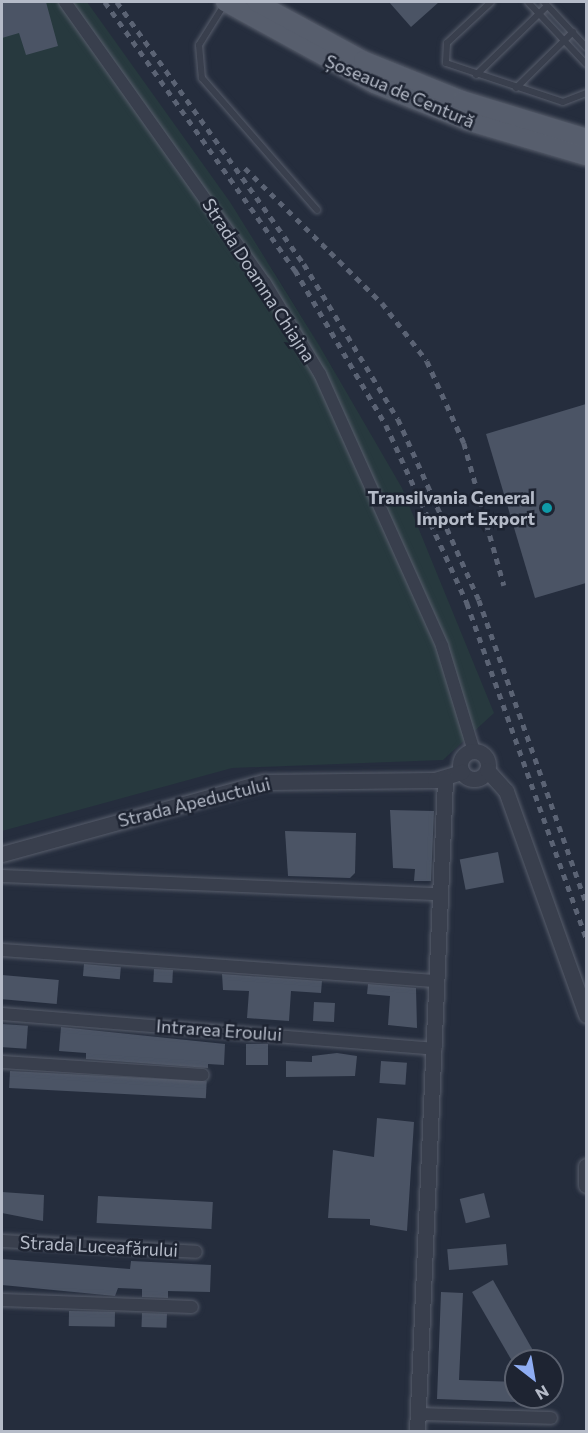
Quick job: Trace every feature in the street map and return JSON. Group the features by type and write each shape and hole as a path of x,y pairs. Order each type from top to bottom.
{"main road":[{"name":"Șoseaua de Centură","path":"225,2 374,84 478,124 586,156"},
{"name":"Șoseaua de Centură","path":"256,2 363,60 462,100 586,138"}],"street":[{"name":"Strada Doamna Chiajna","path":"65,2 251,263 320,374 437,635 474,751"},
{"path":"488,770 473,779 462,772 463,756 474,751 486,757 488,770 506,791 586,1015"},
{"name":"Strada Apeductului","path":"2,854 264,782 445,779 462,772"},
{"path":"417,1431 436,1049 445,779"},
{"path":"2,876 440,894"},
{"path":"2,950 438,981"},
{"name":"Intrarea Eroului","path":"2,1014 436,1049"},
{"path":"2,1062 203,1075"},
{"path":"586,1166 586,1185"},
{"name":"Strada Luceafărului","path":"2,1241 196,1252"},
{"path":"2,1300 192,1307"},
{"path":"418,1414 551,1418"}],"lane":[{"path":"225,2 199,45 202,78 317,210"},
{"path":"491,2 443,51 446,63 476,75 563,102 586,93"},
{"path":"528,2 586,64"},
{"path":"476,75 539,14 545,4 586,47"},
{"path":"516,88 573,32"}],"shaded area":[{"path":"2,2 87,2 230,202 319,345 402,488 494,713 443,760 232,768 2,831"}],"building":[{"path":"2,2 46,2 58,46 26,55 19,33 2,38"},
{"path":"389,2 439,2 411,27"},
{"name":"Transilvania General Import Export","path":"586,404 586,583 535,598 486,434"},
{"path":"390,810 434,811 431,881 414,881 415,869 393,868"},
{"path":"285,831 356,833 355,873 350,878 288,876"},
{"path":"498,852 504,882 466,890 460,859"},
{"path":"84,964 121,967 120,979 83,976"},
{"path":"154,969 173,970 172,983 153,982"},
{"path":"222,974 322,981 321,993 291,991 289,1021 247,1018 249,991 223,990"},
{"path":"2,975 59,980 57,1004 2,999"},
{"path":"368,984 416,988 417,1028 388,1025 390,996 367,994"},
{"path":"314,1002 335,1003 334,1022 313,1021"},
{"path":"2,1024 28,1026 26,1049 2,1047"},
{"path":"61,1027 225,1044 224,1065 208,1064 208,1068 86,1059 86,1053 59,1051"},
{"path":"246,1044 268,1044 268,1065 246,1065"},
{"path":"337,1053 357,1056 355,1076 286,1077 286,1061 312,1062 312,1056"},
{"path":"381,1061 407,1063 405,1085 379,1083"},
{"path":"10,1071 207,1081 206,1098 9,1088"},
{"path":"377,1118 414,1122 407,1231 370,1225 370,1219 328,1218 333,1150 374,1157"},
{"path":"2,1192 44,1195 43,1221 2,1213"},
{"path":"484,1193 490,1217 466,1223 460,1199"},
{"path":"98,1196 213,1202 211,1229 97,1223"},
{"path":"506,1244 508,1265 449,1270 447,1249"},
{"path":"2,1259 130,1269 131,1261 211,1265 210,1292 168,1291 168,1298 142,1297 142,1289 118,1288 115,1296 2,1285"},
{"path":"493,1280 532,1349 505,1349 472,1292"},
{"path":"441,1292 463,1293 459,1380 504,1382 504,1402 437,1399"},
{"path":"69,1311 115,1312 115,1327 69,1326"},
{"path":"142,1313 167,1314 166,1328 142,1327"}],"railway":[{"path":"105,2 295,270 386,425 467,603 586,937"},
{"path":"117,2 304,264 398,419 479,600 586,902"},
{"path":"245,168 382,303 427,361 464,443 504,585"}],"place":[{"name":"Transilvania General Import Export","path":"547,508"}]}
